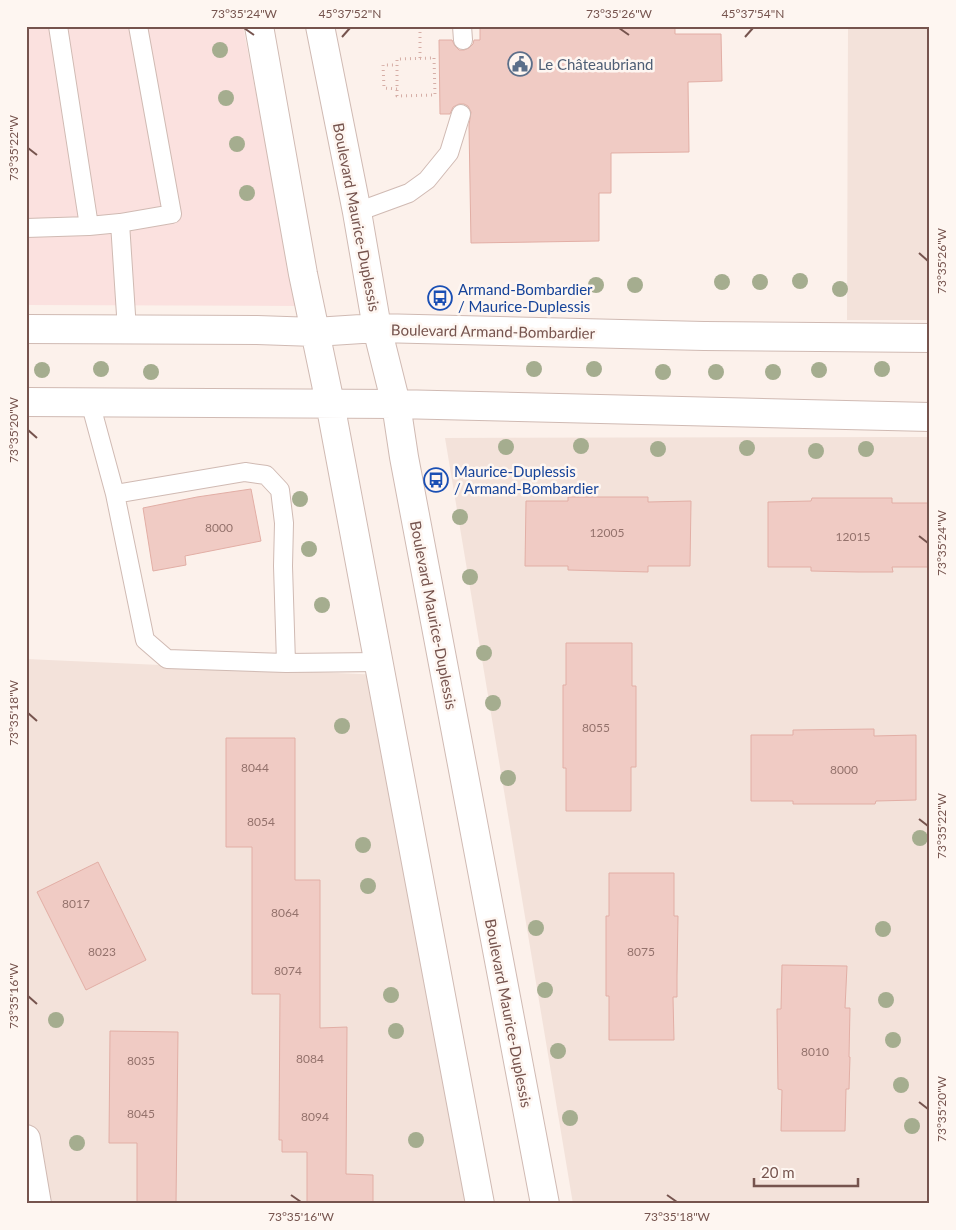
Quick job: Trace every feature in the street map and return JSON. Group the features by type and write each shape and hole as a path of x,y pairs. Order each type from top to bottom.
{"street":[{"path":"260,26 315,332 480,1204"},
{"name":"Boulevard Maurice-Duplessis","path":"320,26 357,212 377,328 396,404 404,457 545,1204"},
{"name":"Boulevard Armand-Bombardier","path":"26,329 315,332 377,328 685,336 930,338"},
{"path":"26,402 396,404 930,417"},
{"path":"26,1139 37,1204"}],"lane":[{"path":"58,26 89,226"},
{"path":"26,228 89,226 172,214 138,26"},
{"path":"357,212 409,193 427,180 448,153 461,114"},
{"path":"120,223 127,330"},
{"path":"90,402 115,494 145,640 167,659 378,662"},
{"path":"115,494 245,472 266,475 280,490 284,523 283,566 286,662"}],"path":[{"path":"420,26 420,58"},
{"path":"434,58 435,96 397,96 397,65 397,59 434,58"},
{"path":"397,65 383,65 384,88 397,88"}],"shaded area":[{"path":"26,26 243,26 297,306 26,305"},
{"path":"848,26 930,26 930,320 847,320"},
{"path":"930,437 930,1204 573,1204 445,438"},
{"path":"26,659 381,675 480,1204 26,1204"}],"building":[{"path":"480,26 675,26 675,34 721,34 722,81 688,82 689,152 611,153 611,193 599,193 599,241 471,243 469,125 471,112 468,106 459,104 453,107 450,114 440,114 439,40 452,40 459,50 464,50 473,44 474,40 480,40"},
{"path":"251,489 261,541 185,556 186,565 153,571 143,508"},
{"path":"568,497 648,497 648,502 691,501 690,566 648,566 648,572 568,570 568,566 525,566 526,501 568,501"},
{"path":"812,498 892,498 892,503 930,503 930,567 892,567 893,572 859,572 811,571 811,567 768,567 768,502 811,501"},
{"path":"566,643 632,643 632,686 636,686 636,767 631,767 631,811 566,811 566,768 563,768 563,685 566,685"},
{"path":"874,729 874,736 916,735 916,800 876,801 875,804 793,804 793,801 751,801 751,735 793,735 793,730"},
{"path":"226,738 295,738 295,880 320,880 320,1028 347,1027 346,1174 373,1175 373,1204 307,1204 307,1152 282,1152 282,1140 279,1140 280,994 252,994 252,847 226,847"},
{"path":"98,862 146,960 86,990 37,892"},
{"path":"609,873 674,873 674,916 678,916 677,997 673,997 674,1040 609,1040 609,996 606,996 606,916 609,916"},
{"path":"782,965 847,966 845,1008 850,1008 850,1057 849,1089 846,1089 845,1131 781,1131 782,1090 778,1089 777,1009 781,1009"},
{"path":"110,1031 178,1032 176,1204 137,1204 137,1143 109,1143"}],"place":[{"name":"Le Châteaubriand","path":"520,64"},
{"name":"Armand-Bombardier / Maurice-Duplessis","path":"440,298"},
{"name":"Maurice-Duplessis / Armand-Bombardier","path":"436,480"}]}
